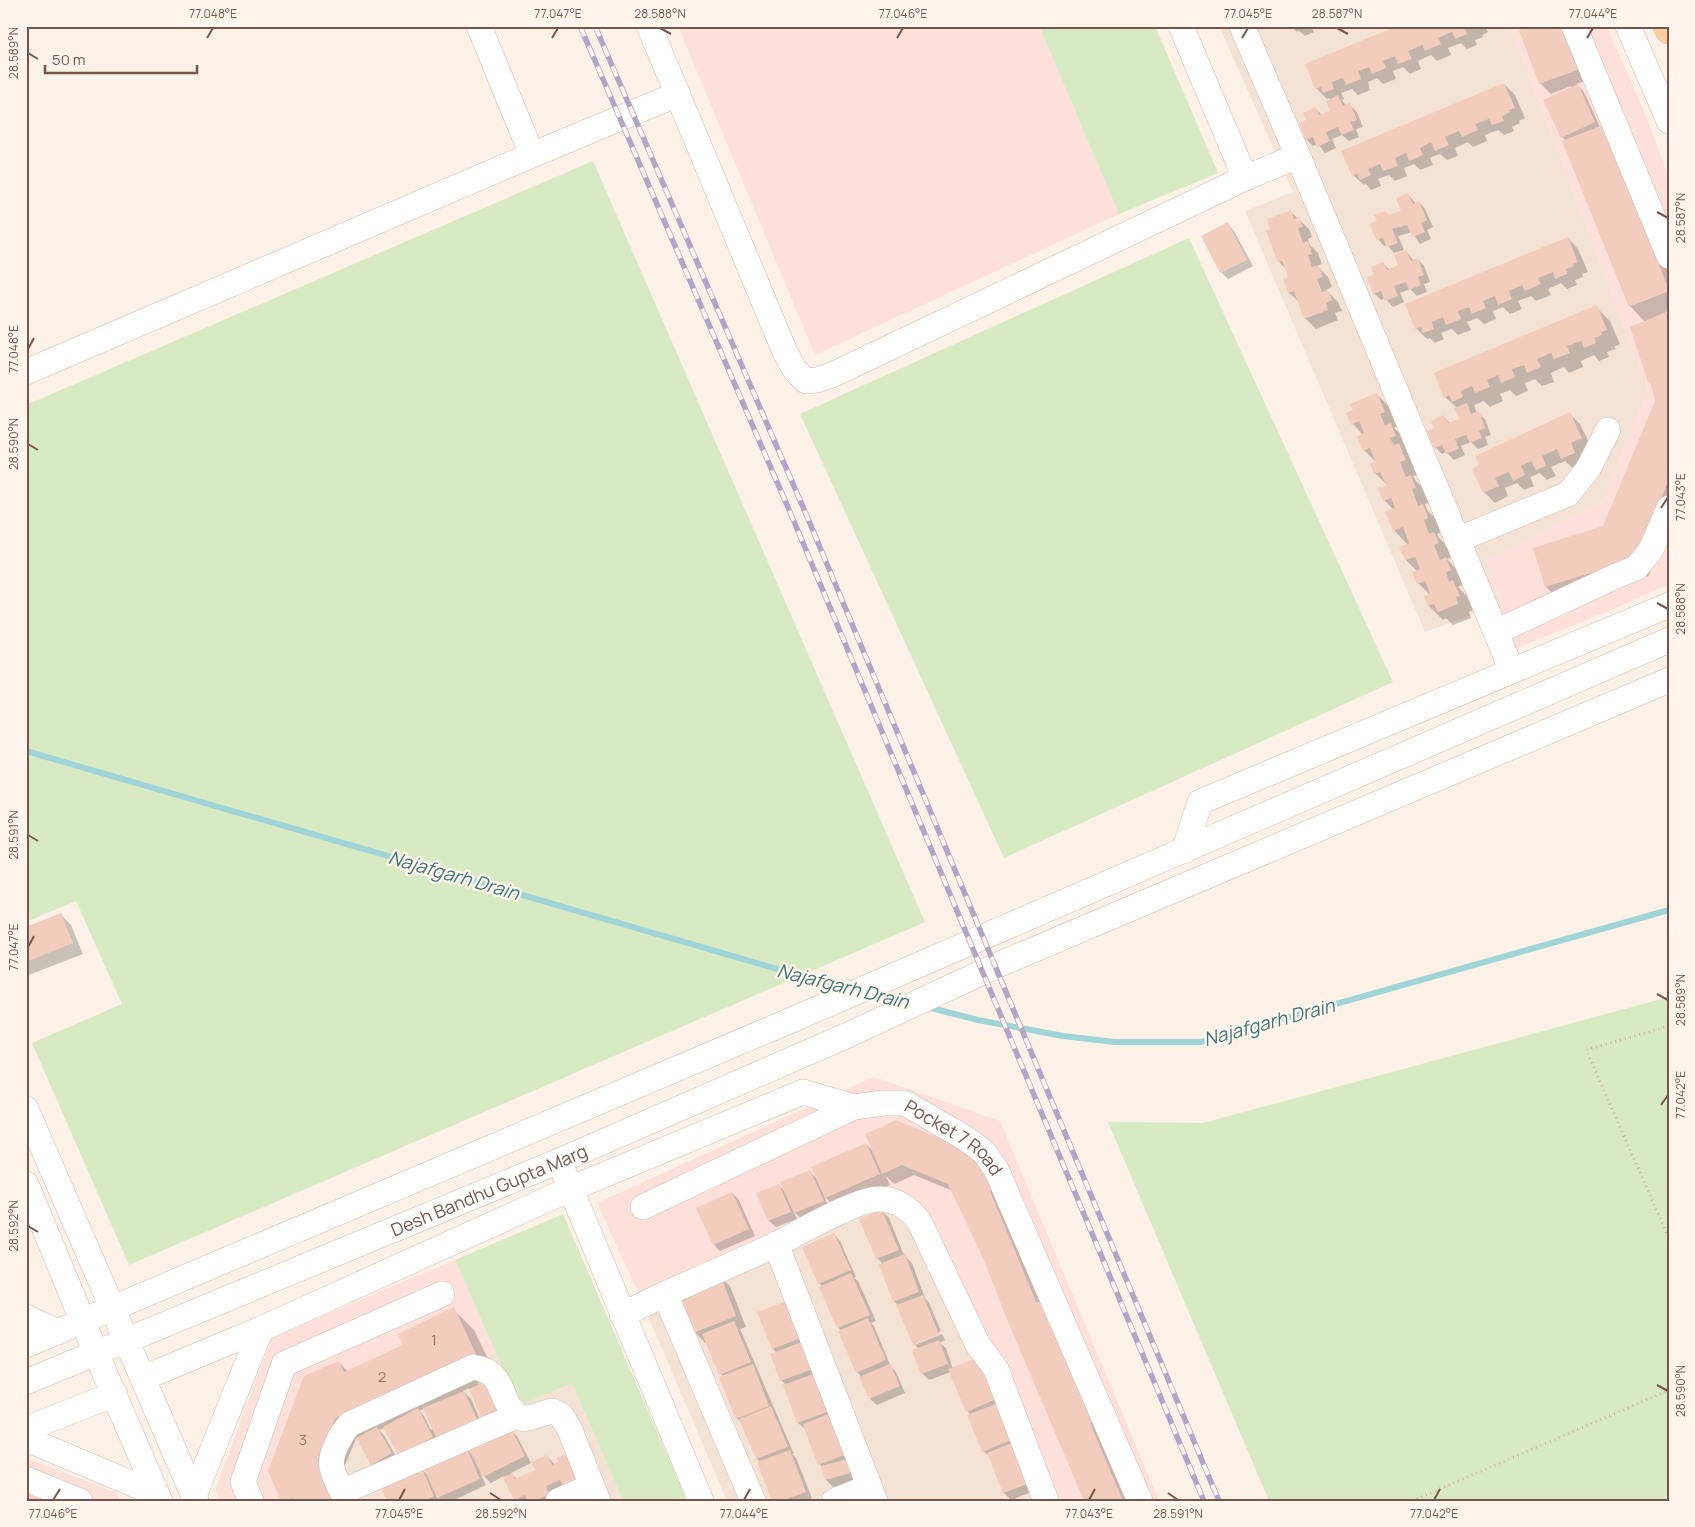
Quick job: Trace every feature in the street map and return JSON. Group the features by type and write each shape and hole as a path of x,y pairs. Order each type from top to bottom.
{"main road":[{"path":"1667,26 1669,30"}],"street":[{"path":"479,26 532,154"},
{"path":"649,26 786,352 795,370 806,381 832,375 1246,178 1290,159"},
{"path":"1181,26 1246,178"},
{"path":"1242,26 1290,159 1457,540 1512,671"},
{"path":"1574,26 1669,256"},
{"path":"1628,26 1669,121"},
{"path":"26,372 532,154 678,94"},
{"path":"1457,540 1568,494 1588,469 1608,430"},
{"path":"1496,632 1636,568 1651,550 1669,508"},
{"path":"1184,850 1200,802 1669,605"},
{"path":"26,1345 794,1019 1669,640"},
{"name":"Desh Bandhu Gupta Marg","path":"96,1353 560,1161 848,1035 1000,964 1669,680"},
{"name":"Pocket 7 Road","path":"143,1378 261,1329 570,1189 697,1138 803,1092 854,1107 884,1103 905,1103 984,1152 992,1165 1007,1193 1140,1501"},
{"path":"643,1207 854,1107"},
{"path":"26,1109 195,1499"},
{"path":"645,1123 697,1138"},
{"path":"560,1161 622,1315 701,1501"},
{"path":"26,1184 159,1498"},
{"path":"622,1315 776,1244 861,1202 880,1198 897,1202 909,1208 919,1221 978,1345 996,1368 1046,1501"},
{"path":"776,1244 872,1494 834,1501"},
{"path":"251,1501 243,1482 284,1364 442,1294"},
{"path":"666,1294 753,1501"},
{"path":"26,1317 58,1332"},
{"path":"195,1499 261,1329"},
{"path":"26,1382 96,1353"},
{"path":"516,1416 344,1496 331,1466 338,1437 350,1424 474,1367 492,1374 499,1384 509,1407 516,1416 524,1420 552,1411 561,1415 570,1430 596,1493 558,1501"},
{"path":"26,1429 115,1394"},
{"path":"26,1439 159,1498"},
{"path":"26,1479 80,1501"}],"path":[{"path":"1669,1026 1586,1050 1669,1238"},
{"path":"1412,1501 1669,1390"}],"shaded area":[{"path":"678,26 1039,26 1119,214 815,355"},
{"path":"1219,26 1510,26 1648,390 1602,501 1486,561 1519,654 1499,661 1477,613 1425,632 1245,211 1293,192"},
{"path":"1510,26 1607,26 1648,121 1669,179 1669,584 1517,648 1486,561 1602,501 1648,390"},
{"path":"874,1077 1000,1121 1159,1501 1057,1501 933,1219 875,1190 637,1290 597,1203"},
{"path":"875,1190 933,1219 1057,1501 727,1501 637,1290"},
{"path":"455,1260 495,1352 349,1420 336,1434 341,1501 220,1501 215,1490 272,1337"},
{"path":"495,1352 519,1406 572,1383 623,1501 341,1501 336,1434 349,1420"},
{"path":"26,1458 117,1493 120,1501 26,1501"}],"green space":[{"path":"1039,26 1155,26 1218,173 1119,214"},
{"path":"593,161 925,922 129,1265 32,1043 122,1004 76,901 26,922 26,405"},
{"path":"1189,238 1393,682 1004,858 800,414"},
{"path":"1669,997 1669,1501 1269,1501 1108,1122 1203,1123"},
{"path":"563,1214 687,1501 623,1501 572,1383 519,1406 455,1260"}],"building":[{"path":"1397,26 1473,26 1465,29 1467,34 1455,39 1452,32 1438,38 1441,44 1425,51 1422,45 1408,51 1412,59 1398,64 1395,56 1383,61 1386,68 1372,74 1369,67 1358,71 1361,79 1346,85 1343,78 1332,82 1334,89 1323,93 1321,87 1315,89 1305,64"},
{"path":"1530,26 1568,26 1583,68 1539,84 1519,30"},
{"path":"1504,83 1515,108 1502,116 1504,121 1492,125 1489,119 1475,124 1478,130 1462,137 1459,131 1445,137 1449,145 1435,151 1431,142 1420,148 1423,155 1409,161 1406,153 1395,158 1398,166 1383,171 1380,164 1368,169 1371,175 1360,180 1357,173 1352,176 1341,151"},
{"path":"1578,84 1595,122 1561,138 1543,100"},
{"path":"1338,95 1343,106 1350,103 1357,120 1350,122 1354,130 1341,135 1338,127 1326,132 1330,141 1317,147 1313,137 1305,140 1299,123 1306,120 1303,113 1316,107 1319,115 1330,111 1326,101"},
{"path":"1603,125 1669,290 1629,307 1562,141"},
{"path":"1408,193 1413,204 1419,201 1427,220 1421,223 1425,232 1413,237 1407,225 1392,229 1398,243 1387,247 1383,238 1376,240 1370,224 1377,221 1374,215 1385,211 1387,215 1401,211 1396,198"},
{"path":"1291,210 1294,219 1299,217 1303,227 1298,228 1303,243 1308,241 1312,254 1308,255 1312,267 1318,265 1323,277 1317,279 1322,292 1328,290 1332,300 1326,303 1328,310 1304,319 1294,291 1288,293 1283,279 1288,277 1282,261 1278,262 1266,231 1270,229 1267,219"},
{"path":"1228,222 1247,260 1220,273 1201,236"},
{"path":"1568,237 1578,262 1566,269 1567,274 1555,279 1553,272 1538,278 1541,284 1525,291 1522,285 1509,291 1512,299 1498,305 1495,296 1483,301 1486,308 1472,314 1469,307 1458,311 1461,319 1446,325 1443,317 1432,322 1434,329 1423,333 1421,327 1415,329 1405,304"},
{"path":"1406,250 1411,261 1418,258 1424,275 1418,277 1421,285 1409,290 1406,282 1394,286 1398,296 1385,301 1381,291 1373,294 1367,277 1374,275 1371,267 1383,262 1387,270 1398,265 1394,255"},
{"path":"1597,305 1607,330 1601,332 1602,335 1594,338 1596,343 1584,348 1581,341 1567,346 1570,353 1554,359 1551,353 1537,359 1541,367 1527,373 1524,365 1512,369 1515,377 1501,383 1498,375 1487,380 1490,387 1475,393 1472,386 1461,391 1463,397 1452,402 1449,395 1444,398 1434,373"},
{"path":"1666,312 1669,318 1669,479 1634,564 1627,562 1545,587 1533,548 1603,526 1655,401 1650,381 1648,382 1630,327"},
{"path":"1377,393 1385,412 1380,414 1385,425 1391,423 1396,436 1390,438 1394,445 1399,443 1406,460 1400,462 1406,477 1411,475 1416,488 1412,489 1418,506 1423,504 1428,518 1424,520 1429,534 1434,532 1439,543 1434,545 1440,560 1446,557 1451,570 1446,572 1449,582 1453,580 1460,596 1456,597 1458,604 1438,612 1434,604 1428,606 1424,596 1430,594 1425,581 1417,584 1412,572 1420,569 1415,557 1405,560 1399,547 1409,543 1403,527 1393,531 1385,512 1395,508 1391,498 1383,501 1378,488 1386,485 1380,472 1374,474 1370,464 1375,461 1370,448 1363,451 1357,436 1364,433 1359,421 1351,425 1346,413 1353,410 1350,404"},
{"path":"1467,403 1471,414 1479,411 1485,428 1479,431 1482,438 1470,443 1466,435 1455,439 1459,449 1446,454 1442,445 1434,448 1427,431 1434,428 1431,421 1444,415 1448,423 1459,419 1454,408"},
{"path":"1570,412 1582,438 1571,443 1575,453 1561,459 1557,449 1542,456 1546,466 1536,470 1531,461 1521,466 1525,475 1513,481 1509,472 1495,478 1499,486 1483,493 1472,469 1479,465 1475,456"},
{"path":"61,913 73,943 26,962 26,927"},
{"path":"896,1120 982,1156 997,1188 990,1191 1037,1304 1046,1300 1097,1420 1090,1423 1123,1501 1084,1501 1006,1317 984,1260 948,1184 902,1165 882,1174 865,1134"},
{"path":"866,1143 880,1174 825,1198 811,1167"},
{"path":"810,1170 824,1201 794,1213 780,1182"},
{"path":"779,1184 791,1212 768,1221 756,1193"},
{"path":"732,1192 749,1229 713,1245 696,1208"},
{"path":"882,1210 899,1250 876,1259 859,1219"},
{"path":"834,1233 851,1270 818,1284 802,1247"},
{"path":"905,1254 919,1292 893,1302 879,1264"},
{"path":"851,1273 870,1315 837,1328 819,1287"},
{"path":"720,1274 736,1316 693,1333 677,1291"},
{"path":"923,1295 939,1334 913,1345 896,1305"},
{"path":"787,1301 801,1338 772,1349 757,1312"},
{"path":"454,1307 476,1354 361,1408 335,1418 318,1460 334,1501 295,1501 294,1498 281,1501 268,1471 304,1376 339,1361 344,1372 403,1345 398,1334"},
{"path":"868,1318 886,1360 856,1373 838,1331"},
{"path":"734,1321 751,1362 719,1375 702,1334"},
{"path":"939,1340 948,1364 921,1374 912,1350"},
{"path":"802,1342 813,1369 780,1381 770,1354"},
{"path":"982,1356 999,1398 966,1412 948,1369"},
{"path":"753,1364 769,1406 736,1419 719,1377"},
{"path":"890,1364 900,1386 869,1399 859,1377"},
{"path":"816,1373 830,1411 797,1423 783,1385"},
{"path":"491,1379 505,1408 482,1419 469,1389"},
{"path":"464,1391 478,1421 437,1439 423,1408"},
{"path":"1004,1401 1018,1437 982,1452 967,1415"},
{"path":"771,1406 788,1447 756,1459 739,1419"},
{"path":"418,1408 433,1437 399,1456 383,1427"},
{"path":"834,1412 850,1453 818,1465 803,1424"},
{"path":"377,1427 392,1453 371,1465 356,1438"},
{"path":"511,1428 525,1456 483,1477 469,1449"},
{"path":"1022,1439 1038,1480 1003,1493 987,1453"},
{"path":"466,1447 480,1479 437,1498 423,1466"},
{"path":"790,1450 806,1492 781,1501 772,1501 757,1462"},
{"path":"570,1453 582,1480 564,1488 560,1480 546,1486 549,1494 535,1501 528,1501 525,1495 514,1501 503,1477 512,1473 515,1479 535,1470 531,1462 547,1455 552,1465 558,1462 557,1458"},
{"path":"854,1457 858,1471 825,1480 821,1466"},
{"path":"421,1466 434,1496 425,1501 387,1501 380,1485"},
{"path":"26,1493 45,1501 26,1501"}],"waterway":[{"name":"Najafgarh Drain","path":"26,751 784,971 847,987"},
{"name":"Najafgarh Drain","path":"927,1007 978,1020 1063,1036 1115,1042 1201,1042 1669,910"},
{"name":"Najafgarh Drain","path":"873,994 903,1001"}],"railway":[{"path":"580,26 793,519 1204,1501"},
{"path":"595,26 806,514 1219,1501"}]}
